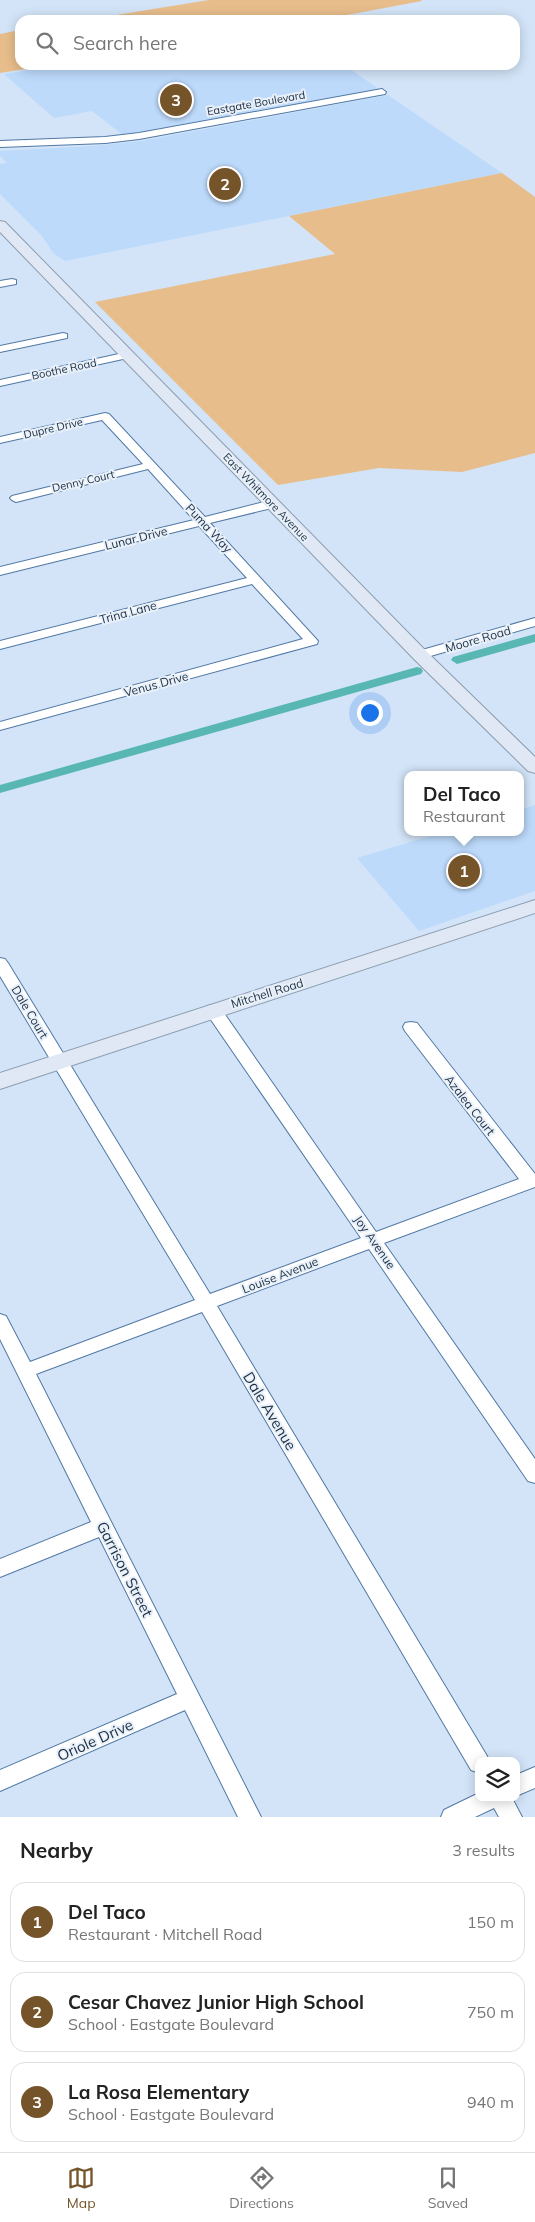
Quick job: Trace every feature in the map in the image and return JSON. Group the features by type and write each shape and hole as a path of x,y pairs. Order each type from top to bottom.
{"main road":[{"name":"East Whitmore Avenue","path":"0,225 420,655 532,761"},
{"name":"Mitchell Road","path":"0,1081 535,906"}],"street":[{"name":"Eastgate Boulevard","path":"0,144 105,140 138,136 382,92"},
{"name":"Eastgate Boulevard","path":"0,148 15,144"},
{"path":"0,284 12,282"},
{"path":"0,349 63,336"},
{"name":"Boothe Road","path":"0,383 128,355"},
{"name":"Dupre Drive","path":"0,440 105,416"},
{"name":"Puma Way","path":"105,416 312,641"},
{"name":"Denny Court","path":"16,498 150,465"},
{"name":"Lunar Drive","path":"0,572 272,504"},
{"name":"Trina Lane","path":"0,646 256,579"},
{"name":"Moore Road","path":"420,655 535,622"},
{"name":"Venus Drive","path":"0,726 312,641"},
{"name":"Dale Court","path":"0,962 60,1061"},
{"name":"Joy Avenue","path":"213,1010 535,1475"},
{"name":"Azalea Court","path":"411,1027 532,1181"},
{"name":"Dale Avenue","path":"60,1061 475,1757"},
{"name":"Louise Avenue","path":"25,1371 532,1181"},
{"name":"Garrison Street","path":"0,1321 250,1817"},
{"path":"0,1568 103,1526"},
{"name":"Oriole Drive","path":"0,1781 190,1698"},
{"path":"520,1784 535,1777"},
{"path":"452,1817 483,1802"},
{"path":"502,1802 511,1817"}],"shaded area":[{"path":"209,0 422,1 347,15 116,15"},
{"path":"15,31 15,70 19,70 0,73 0,34"},
{"path":"29,70 351,70 379,89 123,135 92,111 54,118 4,74"},
{"path":"388,95 502,173 65,261 54,254 42,236 0,194 0,164 7,163 0,156 0,151 93,146 141,141"},
{"path":"502,173 535,197 535,453 462,472 379,468 278,485 95,302 335,254 289,216"},
{"path":"535,805 535,891 419,931 357,858 431,836 524,836 524,809"}],"waterway":[{"path":"457,660 535,638"},
{"path":"0,789 417,671"}],"place":[{"name":"La Rosa Elementary","path":"176,100"},
{"name":"Cesar Chavez Junior High School","path":"225,184"},
{"name":"Del Taco","path":"464,871"}]}
